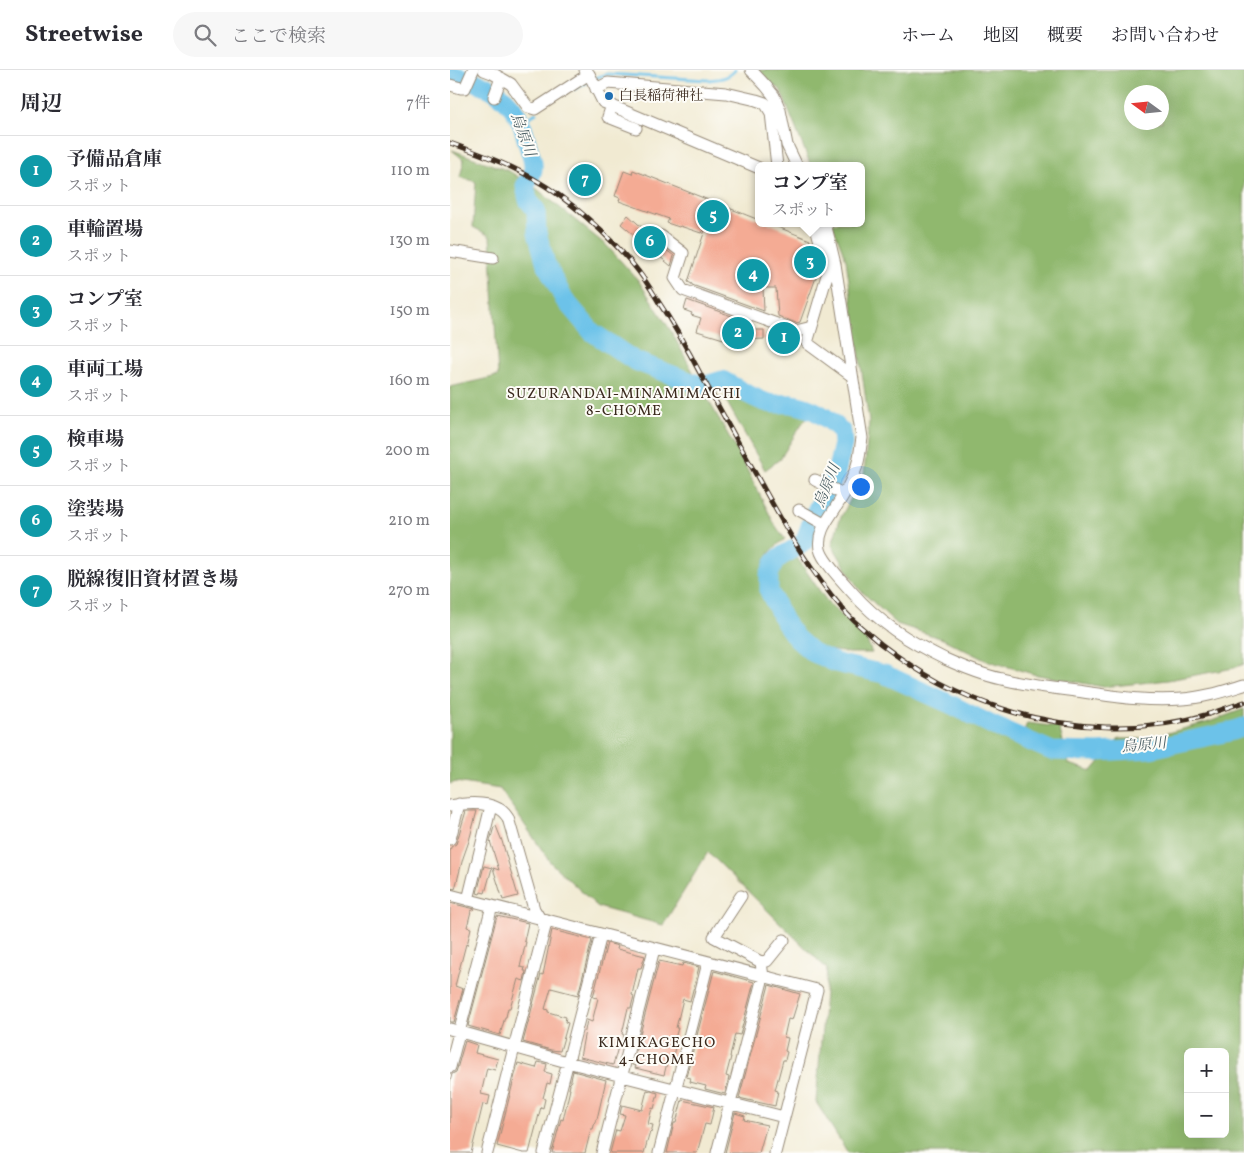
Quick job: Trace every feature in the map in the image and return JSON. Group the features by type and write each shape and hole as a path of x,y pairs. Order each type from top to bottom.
{"street":[{"path":"751,70 774,96 780,110 787,145 795,162"},
{"path":"488,73 511,84 528,108 535,108 587,72 604,102 755,166"},
{"path":"450,85 465,88 488,73"},
{"path":"488,73 494,98"},
{"path":"596,89 608,82 726,93 765,103 771,112 777,162"},
{"path":"612,105 608,117 636,128"},
{"path":"816,227 828,272 806,343 852,376"},
{"path":"825,227 835,264 862,438 856,470 822,524 820,550 827,562 865,607 891,628 920,647 979,673 1001,679 1124,698 1154,700 1197,697 1244,685"},
{"path":"661,236 682,253 675,278 682,290 796,330 811,328"},
{"path":"450,251 493,258"},
{"path":"815,480 841,493"},
{"path":"802,511 822,524"},
{"path":"450,839 454,805 484,804 501,809 508,818 534,909 545,927 487,1153"},
{"path":"468,900 491,806"},
{"path":"450,896 817,990 775,1153"},
{"path":"741,896 714,937 760,962 767,961 784,940"},
{"path":"450,1066 454,1030 492,906"},
{"path":"544,1153 601,935"},
{"path":"602,1153 654,949"},
{"path":"717,1153 763,977 760,962"},
{"path":"659,1153 708,963"},
{"path":"454,1030 567,1062 784,1117"}],"green space":[{"path":"746,70 1244,70 1244,664 1234,668 1168,680 1104,687 1033,674 985,660 943,639 897,624 859,589 832,545 840,519 864,474 869,422 846,260 834,227 865,227 865,162 809,162 780,89"},
{"path":"452,150 509,171 537,189 607,246 638,280 671,331 739,454 775,525 785,539 773,549 764,562 763,574 766,584 773,580 784,562 795,555 828,603 865,637 872,653 849,653 822,649 816,661 893,674 945,696 1020,742 1027,723 1059,727 1069,764 1092,771 1119,739 1145,739 1209,722 1244,709 1244,1153 848,1153 816,1102 827,969 708,852 663,925 598,907 551,863 500,789 456,782 450,784 450,387 498,376 490,236 473,227 476,182 460,177 464,160"},
{"path":"732,392 741,401 764,409 793,408 807,417 780,459 765,470 724,397"}],"building":[{"path":"633,170 755,218 755,227 778,227 810,240 805,253 814,256 813,260 817,262 815,267 819,269 800,322 796,323 778,316 776,288 763,288 764,311 688,282 706,227 701,233 679,227 667,223 669,219 619,201 620,198 615,196 624,171 632,174"},
{"path":"628,215 656,242 674,256 671,266 621,224"},
{"path":"687,300 737,318 735,325 751,330 764,330 764,339 741,340 740,342 731,338 730,341 697,331 701,318 691,315 692,313 684,310"},
{"path":"466,811 477,811 455,889 450,888 450,852 451,847 456,844"},
{"path":"496,826 518,896 503,900 493,868 499,870 490,841"},
{"path":"484,866 492,868 485,893 481,892 480,894 477,893"},
{"path":"450,903 475,909 471,911 467,927 471,928 455,986 463,989 454,1022 450,1022"},
{"path":"497,916 528,923 520,967 525,968 524,971 526,971 524,981 518,979 500,1035 468,1026"},
{"path":"552,930 592,940 578,995 551,988 545,1009 548,1012 566,1017 565,1022 568,1023 560,1051 523,1042 541,974 543,975"},
{"path":"607,943 618,946 617,949 645,956 641,968 638,968 632,995 634,996 631,1008 628,1008 622,1034 624,1035 621,1048 618,1047 613,1065 580,1057 587,1020 592,1022 598,998 593,997"},
{"path":"659,961 682,966 683,963 699,967 690,1001 683,999 676,1028 678,1028 672,1060 668,1059 664,1075 635,1068 636,1066 632,1065"},
{"path":"714,971 754,982 740,1035 735,1034 726,1076 729,1077 725,1094 705,1089 706,1086 690,1082 691,1078 686,1077"},
{"path":"769,985 800,994 792,1020 788,1019 784,1037 788,1038 785,1051 787,1052 775,1090 778,1091 775,1106 739,1098"},
{"path":"465,1041 477,1045 475,1053 498,1059 495,1070 487,1068 481,1094 490,1096 488,1105 483,1104 471,1153 450,1153 450,1082 452,1074 456,1072"},
{"path":"538,1062 547,1064 545,1072 552,1074 550,1084 547,1083 543,1098 545,1099 543,1108 541,1107 529,1153 497,1146 518,1063 536,1068"},
{"path":"573,1071 606,1080 597,1119 593,1129 591,1129 585,1153 552,1153 561,1119 563,1120"},
{"path":"647,1090 658,1093 648,1124 653,1125 644,1153 610,1153 616,1130 620,1131 625,1115 620,1114 622,1105 642,1110"},
{"path":"682,1100 714,1107 710,1125 705,1124 697,1153 667,1153 674,1123 676,1123"},
{"path":"735,1113 745,1116 744,1120 767,1125 759,1153 725,1153"}],"waterway":[{"path":"595,78 607,74 708,80 726,77 735,70"},
{"name":"烏原川","path":"450,75 472,81 493,90 509,103 516,112 533,162 532,173 525,186 528,200 536,210 537,233 546,264 564,299 592,332 635,361 702,386 722,380 750,396 768,403 792,404 813,410 825,417 842,432 843,444 836,473 815,513 804,542 780,557 774,563 769,575 769,591 784,621 796,638 812,652 836,663 884,674 1052,751 1097,752 1150,749 1244,727"},
{"path":"575,89 590,81"},
{"path":"521,123 536,113"}],"railway":[{"path":"450,143 511,167 535,179 593,223 631,262 649,286 675,328 781,519 809,564 830,594 851,618 896,655 924,674 970,697 1028,716 1080,725 1106,727 1158,725 1209,714 1244,702"}],"place":[{"name":"白長稲荷神社","path":"609,96"},
{"name":"脱線復旧資材置き場","path":"585,180"},
{"name":"検車場","path":"713,216"},
{"name":"塗装場","path":"650,242"},
{"name":"コンプ室","path":"810,262"},
{"name":"車両工場","path":"753,275"},
{"name":"車輪置場","path":"738,333"},
{"name":"予備品倉庫","path":"784,338"}],"district":[{"name":"SUZURANDAI-MINAMIMACHI 8-CHOME","path":"624,402"},
{"name":"KIMIKAGECHO 4-CHOME","path":"657,1052"}]}
